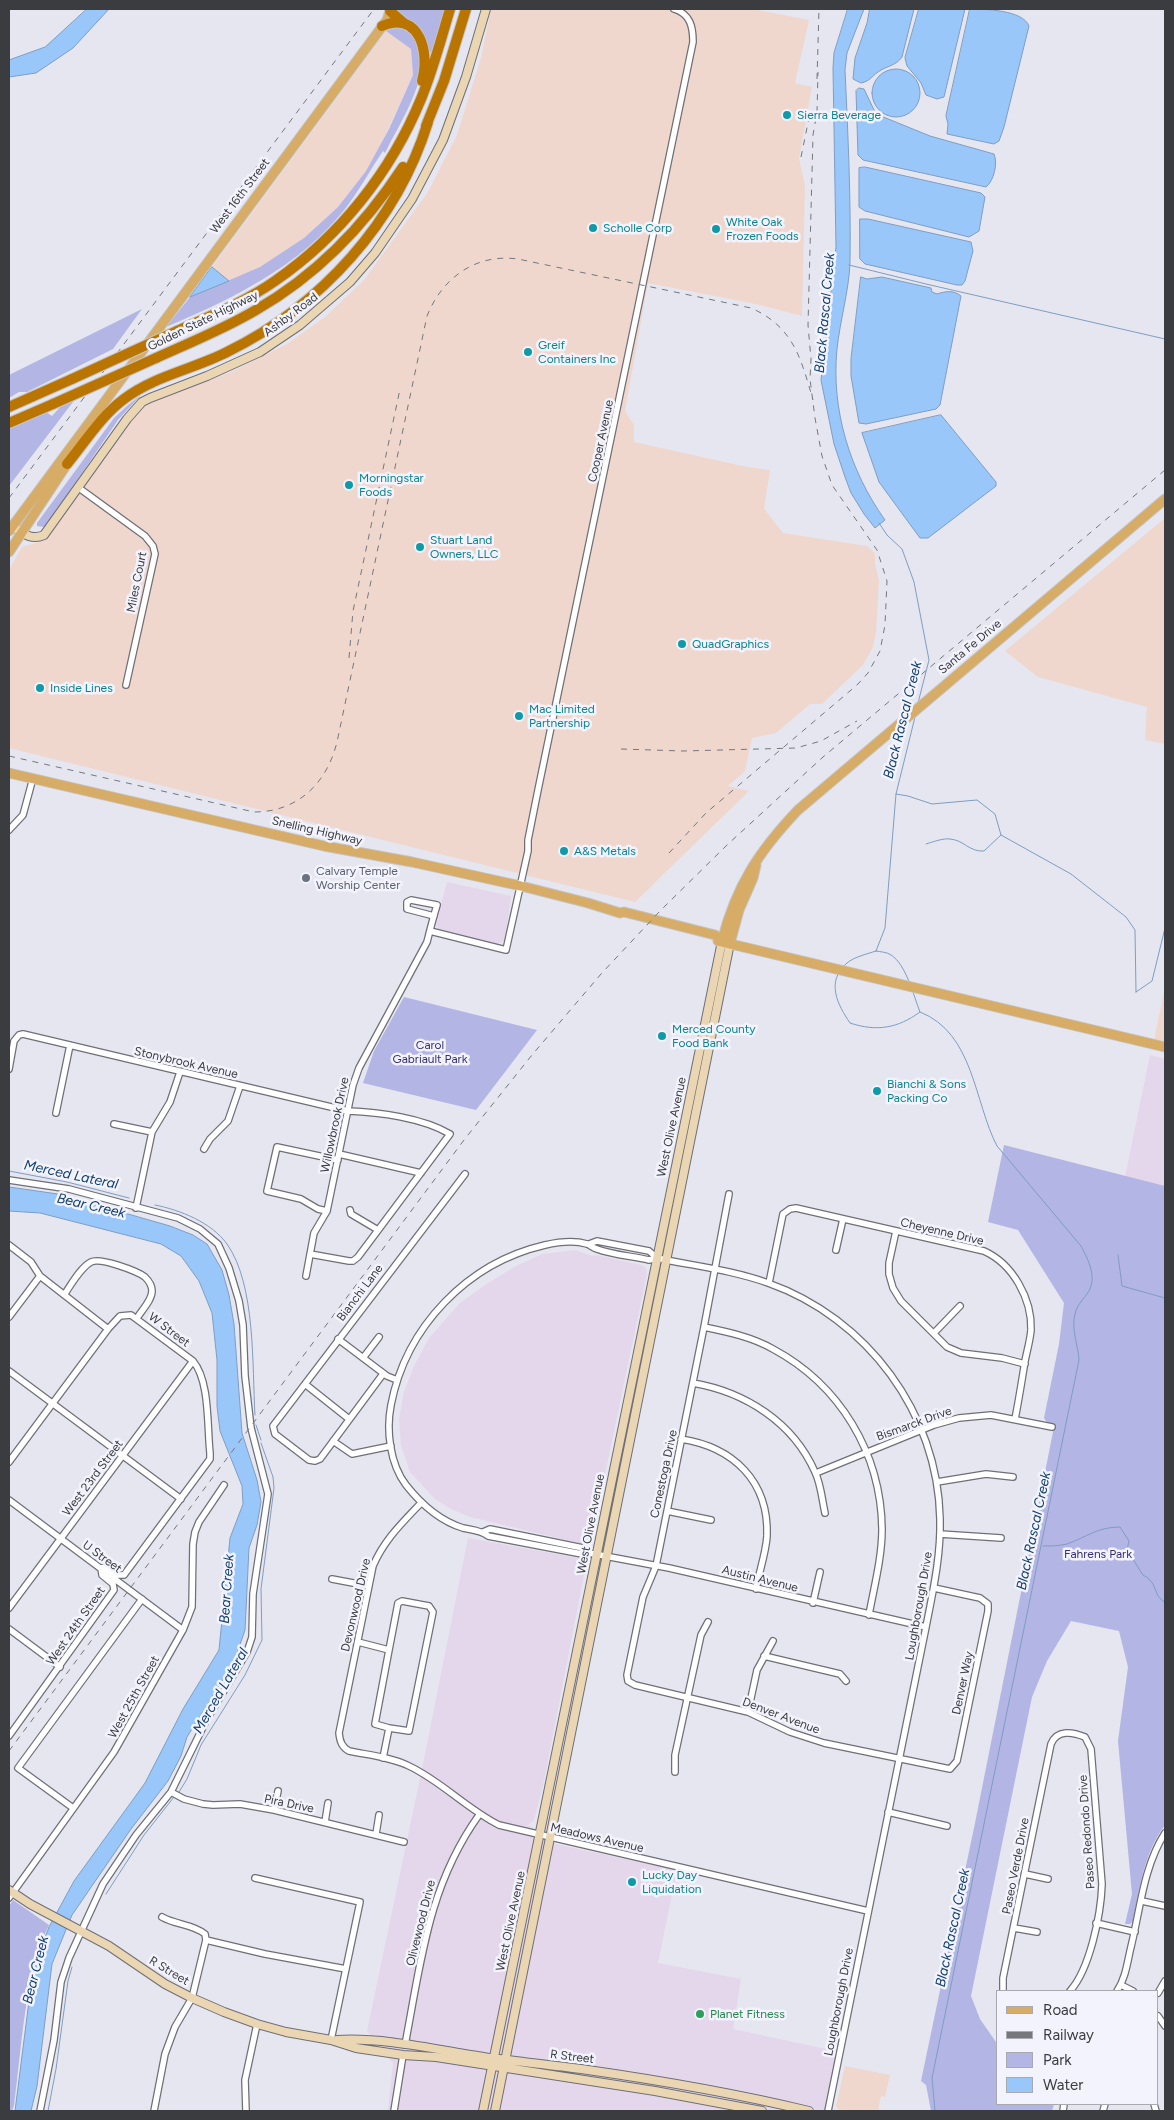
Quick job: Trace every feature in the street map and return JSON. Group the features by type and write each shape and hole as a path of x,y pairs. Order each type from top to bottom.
{"highway":[{"name":"Golden State Highway","path":"9,407 239,302 281,276 332,233 373,186 394,153 421,100 450,9"},
{"name":"Golden State Highway","path":"9,424 156,358 256,310 313,270 362,223 388,190 408,160 428,122 444,81 466,9"},
{"path":"373,186 395,145 419,90 424,71 425,50 421,37 390,10"},
{"path":"382,26 394,22 406,24"},
{"path":"67,464 101,421 124,399 149,384 207,362 250,340 294,311 324,286 370,234 392,201 423,139 428,122"}],"main road":[{"name":"Ashby Road","path":"11,529 33,538 44,535 122,426 142,402 260,352 327,303 350,282 412,199 443,140 466,77 486,9"},
{"name":"West 16th Street","path":"11,529 382,26 390,10"},
{"name":"West 16th Street","path":"9,552 109,396"},
{"name":"Santa Fe Drive","path":"726,942 734,899 747,873 756,864 777,832 798,810 929,697 1165,499"},
{"name":"Snelling Highway","path":"9,773 331,847 412,862 588,902 620,913 624,912 715,935 726,942 1165,1047"},
{"name":"West Olive Avenue","path":"483,2111 540,1835 592,1554 657,1258 694,1078 726,942"},
{"name":"West Olive Avenue","path":"495,2111 697,1112 726,942"},
{"path":"694,1078 696,1084 692,1107 697,1112"},
{"name":"R Street","path":"10,1894 120,1952 146,1971 192,1998 257,2024 286,2032 331,2040 360,2049 403,2055 493,2062"},
{"name":"R Street","path":"331,2040 351,2039 405,2045 504,2064 552,2076 654,2090 762,2111"},
{"path":"360,2049 369,2045 396,2048 405,2045"},
{"path":"403,2055 407,2050 428,2052 434,2050"},
{"name":"R Street","path":"504,2064 581,2069 706,2089 809,2111"},
{"path":"552,2076 558,2073 575,2073 581,2069"},
{"path":"580,2080 582,2075 586,2074 618,2078 624,2076"},
{"path":"654,2090 665,2088 695,2093 706,2089"},
{"path":"704,2099 711,2096 740,2100 748,2098"}],"street":[{"name":"Cooper Avenue","path":"520,886 539,782 693,42 693,28 688,18 681,11 674,9"},
{"name":"Miles Court","path":"79,488 145,536 153,546 155,554 126,685"},
{"path":"9,830 23,814 28,803 33,778"},
{"path":"430,931 506,950 520,886"},
{"path":"411,900 436,905 434,916 407,910 407,902 411,900"},
{"name":"Willowbrook Drive","path":"306,1276 316,1228 327,1211 353,1085 364,1058 427,942 434,916"},
{"name":"Stonybrook Avenue","path":"9,1069 14,1041 19,1035 70,1045 348,1111 371,1112 437,1126 450,1134 421,1173"},
{"path":"56,1113 70,1045"},
{"path":"136,1208 152,1132 173,1096 180,1072"},
{"path":"204,1149 210,1139 228,1122 240,1086"},
{"path":"114,1124 152,1132"},
{"path":"310,1254 353,1261 358,1257 421,1173 277,1147 268,1192 301,1199 318,1209 327,1211"},
{"name":"Bianchi Lane","path":"333,1440 320,1459 315,1461 309,1460 274,1434 274,1426 338,1339 465,1174"},
{"path":"9,1180 69,1189 178,1218 200,1229 218,1244 227,1261 237,1294 243,1325 245,1376 251,1428 268,1494 253,1594 253,1629 250,1644 241,1665 206,1721 174,1794 136,1835 103,1884 79,1930 63,1974 53,2048 40,2111"},
{"name":"Conestoga Drive","path":"628,1681 627,1675 643,1597 656,1566 729,1194"},
{"name":"Cheyenne Drive","path":"769,1283 784,1214 790,1209 796,1208 984,1251 994,1256 1006,1265 1018,1283 1029,1312 1030,1340 1015,1418"},
{"path":"350,1210 351,1214 378,1230"},
{"path":"836,1250 843,1219"},
{"path":"896,1231 889,1263 890,1282 902,1300 934,1333 948,1346 961,1353 1002,1358 1025,1364"},
{"name":"Loughborough Drive","path":"397,1380 412,1345 427,1322 464,1284 494,1264 516,1254 546,1245 569,1242 589,1244 596,1249 649,1260 657,1258 769,1283 817,1306 858,1338 892,1375 905,1396 922,1430 932,1458 937,1482 940,1534 934,1588 828,2111"},
{"path":"9,1245 31,1262 40,1276 108,1329 9,1462"},
{"path":"64,1295 85,1266 92,1261 106,1261 142,1275 148,1279 152,1286 152,1296 137,1318"},
{"path":"9,1317 40,1276"},
{"path":"934,1333 960,1306"},
{"name":"W Street","path":"108,1329 120,1316 131,1315 193,1360 204,1380 210,1459"},
{"path":"704,1327 726,1331 759,1342 773,1349 810,1373 839,1403 850,1420 867,1453 878,1490 882,1529 881,1548 869,1615"},
{"path":"363,1358 379,1337"},
{"path":"338,1339 383,1374 397,1380 388,1426 391,1446 402,1478 421,1503"},
{"name":"West 23rd Street","path":"9,1608 193,1360"},
{"path":"9,1371 182,1499"},
{"path":"383,1374 333,1440 352,1454 391,1446"},
{"path":"693,1383 733,1394 768,1414 794,1439 816,1473 825,1513"},
{"path":"305,1384 349,1419"},
{"name":"Bismarck Drive","path":"816,1473 950,1420 991,1415 1015,1418 1052,1427"},
{"path":"681,1440 705,1444 723,1452 742,1467 754,1482 762,1498 767,1537 756,1589"},
{"name":"West 24th Street","path":"9,1736 114,1590 114,1584 102,1575 101,1568 105,1567 118,1576 124,1575 210,1459"},
{"path":"937,1482 986,1474 1013,1476"},
{"name":"West 25th Street","path":"10,1894 124,1736 183,1630 192,1608 193,1544 195,1532 199,1522 224,1484"},
{"name":"U Street","path":"9,1500 183,1630"},
{"name":"Austin Avenue","path":"421,1503 452,1524 483,1532 488,1536 559,1543 583,1548 592,1554"},
{"name":"Devonwood Drive","path":"341,1744 339,1734 373,1566 384,1544 421,1503"},
{"path":"667,1511 711,1520"},
{"name":"Austin Avenue","path":"483,1532 490,1529 582,1554 607,1556 656,1566 926,1627"},
{"path":"940,1534 1001,1538"},
{"path":"813,1602 820,1572"},
{"path":"332,1579 369,1586"},
{"name":"Denver Way","path":"899,1759 942,1768 950,1769 954,1766 960,1747 981,1646 988,1604 980,1598 934,1588"},
{"path":"73,1808 18,1768 142,1599"},
{"path":"402,1601 429,1606 433,1612 409,1732 374,1724 389,1650 398,1603 402,1601"},
{"path":"675,1772 675,1755 701,1636 708,1622"},
{"path":"9,1629 60,1666"},
{"path":"748,1712 757,1670 773,1641"},
{"path":"358,1642 389,1650"},
{"path":"764,1656 840,1674 846,1681"},
{"name":"Denver Avenue","path":"628,1681 634,1685 748,1712 790,1732 816,1740 899,1759"},
{"path":"382,1758 389,1728"},
{"name":"Paseo Redondo Drive","path":"1051,1744 1058,1735 1069,1733 1085,1737 1091,1749 1102,1884 1096,1923 1084,1970 1071,1990"},
{"name":"Meadows Avenue","path":"341,1744 349,1751 401,1763 416,1770 479,1815 499,1825 868,1910"},
{"name":"Paseo Verde Drive","path":"1003,1990 1003,1978 1051,1744"},
{"path":"274,1810 278,1791"},
{"name":"Pira Drive","path":"174,1794 213,1805 240,1804 274,1810 404,1842"},
{"path":"325,1822 328,1803"},
{"path":"888,1812 947,1826"},
{"path":"376,1834 379,1815"},
{"name":"Olivewood Drive","path":"405,2045 416,1984 436,1897 454,1855 479,1815"},
{"path":"1118,1990 1121,1985 1153,1857 1164,1836"},
{"path":"1025,1874 1048,1879"},
{"path":"255,1878 360,1902 331,2040"},
{"path":"1142,1901 1165,1906"},
{"path":"154,2111 168,2045 192,1998 206,1940 205,1934 198,1929 180,1925 162,1917"},
{"path":"1096,1923 1135,1932"},
{"path":"1014,1928 1037,1932"},
{"path":"206,1940 346,1970"},
{"path":"1121,1985 1131,1990"},
{"path":"246,2111 244,2095 246,2074 257,2024"},
{"path":"394,2111 403,2055"}],"shaded area":[{"path":"491,9 753,9 809,20 795,83 812,87 799,158 805,186 802,316 756,304 648,283 625,411 634,425 634,442 747,467 770,470 764,509 783,533 867,546 875,553 875,564 879,581 876,632 873,647 863,665 822,704 810,704 776,733 752,738 745,771 728,786 749,791 635,902 9,748 9,570 22,547 43,541 50,534 144,407 157,400 231,372 287,344 325,317 364,280 428,192 457,135 481,58"},
{"path":"386,31 411,49 413,75 379,149 366,171 338,207 304,238 260,267 229,281 212,267"},
{"path":"1165,518 1165,744 1145,740 1147,707 1038,677 1005,651"},
{"path":"447,882 511,896 505,940 498,944 438,929 436,924"},
{"path":"1165,988 1165,1042 1154,1040"},
{"path":"1150,1055 1165,1059 1165,1186 1125,1177"},
{"path":"575,1250 592,1256 596,1255 641,1265 646,1268 647,1274 591,1541 587,1545 470,1517 451,1509 435,1499 410,1472 401,1445 399,1419 404,1392 414,1366 429,1338 460,1303 516,1266 542,1254"},
{"path":"468,1538 584,1559 586,1565 543,1786 534,1820 528,1825 555,1844 677,1870 658,1963 741,1979 733,2029 835,2051 833,2111 388,2111 393,2063 367,2031"},
{"path":"845,2066 890,2075 885,2097 881,2096 878,2111 847,2111 838,2109 836,2106"}],"green space":[{"path":"398,9 445,9 431,53 396,11"},
{"path":"395,27 409,33 418,44 421,67 418,83 408,109 385,153 383,151 345,209 327,230 286,264 240,293 166,327 190,297 260,267 304,238 338,207 366,171 389,129 413,75 411,49 386,31"},
{"path":"142,309 113,349 27,392 19,392 9,398 9,375"},
{"path":"141,395 118,420 48,523 44,527 37,526 37,523 114,418"},
{"path":"76,398 9,486 9,429 46,412 52,416 63,404"},
{"name":"Carol Gabriault Park","path":"404,997 537,1030 476,1110 363,1083 374,1051"},
{"name":"Fahrens Park","path":"1004,1145 1165,1186 1165,1825 1147,1859 1133,1921 1130,1924 1125,1924 1132,1894 1118,1741 1128,1667 1119,1631 1071,1621 1047,1661 1032,1697 971,1996 980,2019 996,2042 996,2105 1054,2105 1052,2111 931,2111 926,2085 921,2081 1053,1432 1044,1418 1059,1344 1064,1303 1018,1230 988,1222"},
{"path":"13,1900 49,1925 34,1967 29,1989 14,2105 12,2111 9,2111 9,1906"}],"water":[{"path":"87,9 109,9 73,48 36,73 9,77 9,60 45,47"},
{"path":"848,9 864,9 847,53 845,70 850,191 850,263 837,349 837,395 840,417 853,460 862,481 885,520 875,528 851,493 845,477 834,444 821,380 836,247 834,53"},
{"path":"870,9 914,9 902,57 897,62 861,83 853,79 855,58"},
{"path":"919,9 965,9 944,97 937,99 926,95 921,83 907,66 905,58"},
{"path":"970,9 994,10 1012,14 1025,21 1029,26 1004,127 999,141 994,144 947,134 948,124 946,116"},
{"path":"896,69 905,71 913,76 918,84 920,93 918,102 913,110 905,115 896,117 887,115 879,110 874,102 872,93 874,84 879,76 887,71"},
{"path":"859,88 864,89 876,114 930,136 994,154 995,167 989,184 986,187 863,160 858,155 856,91"},
{"path":"865,167 981,193 985,197 979,231 969,237 865,211 859,207 859,168"},
{"path":"860,219 868,219 971,242 973,251 965,281 962,285 957,285 865,264 860,259"},
{"path":"212,267 229,281 190,297"},
{"path":"861,277 867,279 882,277 931,288 932,292 937,294 950,292 961,296 940,405 936,409 866,424 859,423 851,376 851,359"},
{"path":"941,415 996,482 996,486 928,538 920,538 879,482 862,433"},
{"name":"Bear Creek","path":"9,1187 58,1194 170,1226 193,1235 207,1244 222,1270 229,1295 234,1324 242,1433 257,1480 261,1502 257,1525 249,1548 245,1630 234,1662 187,1737 181,1756 168,1781 131,1829 72,1915 52,1964 37,2086 31,2111 15,2111 30,1993 38,1956 49,1927 74,1881 145,1783 183,1709 219,1650 230,1538 243,1504 242,1486 220,1431 217,1406 217,1360 212,1313 199,1281 181,1256 161,1244 40,1213 9,1211"}],"waterway":[{"path":"849,265 1165,339"},
{"name":"Black Rascal Creek","path":"879,523 887,535 902,549 914,582 929,660 918,703"},
{"name":"Black Rascal Creek","path":"876,951 885,928 896,794 915,717"},
{"path":"896,794 932,804 977,800 995,814 1001,835 1071,874 1126,917 1135,930 1136,992"},
{"path":"926,844 950,839 959,841 974,850 984,851 1001,835"},
{"path":"1136,992 1152,981 1165,928"},
{"path":"876,951 889,954 896,959 909,981 920,1012 904,1022 878,1028 850,1023 841,1009 835,986 840,970 847,963 857,957 876,951"},
{"name":"Black Rascal Creek","path":"920,1012 938,1022 952,1036 970,1070 989,1128 997,1146 1081,1246 1092,1276 1090,1288 1075,1314 1074,1331 1079,1360 932,2078 935,2111"},
{"name":"Merced Lateral","path":"9,1171 67,1182 129,1198"},
{"name":"Merced Lateral","path":"155,1205 185,1214 213,1229 227,1244 236,1261 243,1281 251,1326 255,1415"},
{"path":"1118,1255 1122,1286 1165,1298"},
{"name":"Merced Lateral","path":"256,1425 261,1440"},
{"name":"Merced Lateral","path":"179,1792 187,1779 201,1745 245,1675 262,1640 261,1589 274,1488 273,1477 261,1443"},
{"path":"1043,1546 1067,1544 1098,1531 1120,1527 1129,1541 1127,1550 1143,1575 1153,1584 1158,1596 1165,1603"},
{"name":"Merced Lateral","path":"106,1894 144,1835 174,1797"},
{"name":"Merced Lateral","path":"48,2111 56,2069 68,1981 72,1967"}],"railway":[{"path":"9,498 374,9"},
{"path":"817,79 819,9"},
{"path":"669,853 706,813 857,685 868,673 880,651 885,625 887,581 877,550 832,485 822,456 810,379 811,359 808,325 813,135 817,112 818,72"},
{"path":"801,157 809,118"},
{"path":"9,756 254,812 270,811 297,801 318,782 326,770 337,742 427,316 433,302 451,280 475,264 503,258 518,259 751,308 766,316 777,325 794,346 813,400"},
{"path":"349,658 353,611 400,389"},
{"path":"9,1751 464,1140 532,1055 601,974 661,910 727,845 823,757 1165,470"},
{"path":"621,749 683,751 796,748 821,741 857,721"}],"place":[{"name":"Sierra Beverage","path":"787,115"},
{"name":"Scholle Corp","path":"593,228"},
{"name":"White Oak Frozen Foods","path":"716,229"},
{"name":"Greif Containers Inc","path":"528,352"},
{"name":"Morningstar Foods","path":"349,485"},
{"name":"Stuart Land Owners, LLC","path":"420,547"},
{"name":"QuadGraphics","path":"682,644"},
{"name":"Inside Lines","path":"40,688"},
{"name":"Mac Limited Partnership","path":"519,716"},
{"name":"A&S Metals","path":"564,851"},
{"name":"Calvary Temple Worship Center","path":"306,878"},
{"name":"Merced County Food Bank","path":"662,1036"},
{"name":"Bianchi & Sons Packing Co","path":"877,1091"},
{"name":"Lucky Day Liquidation","path":"632,1882"},
{"name":"Planet Fitness","path":"700,2014"}]}
